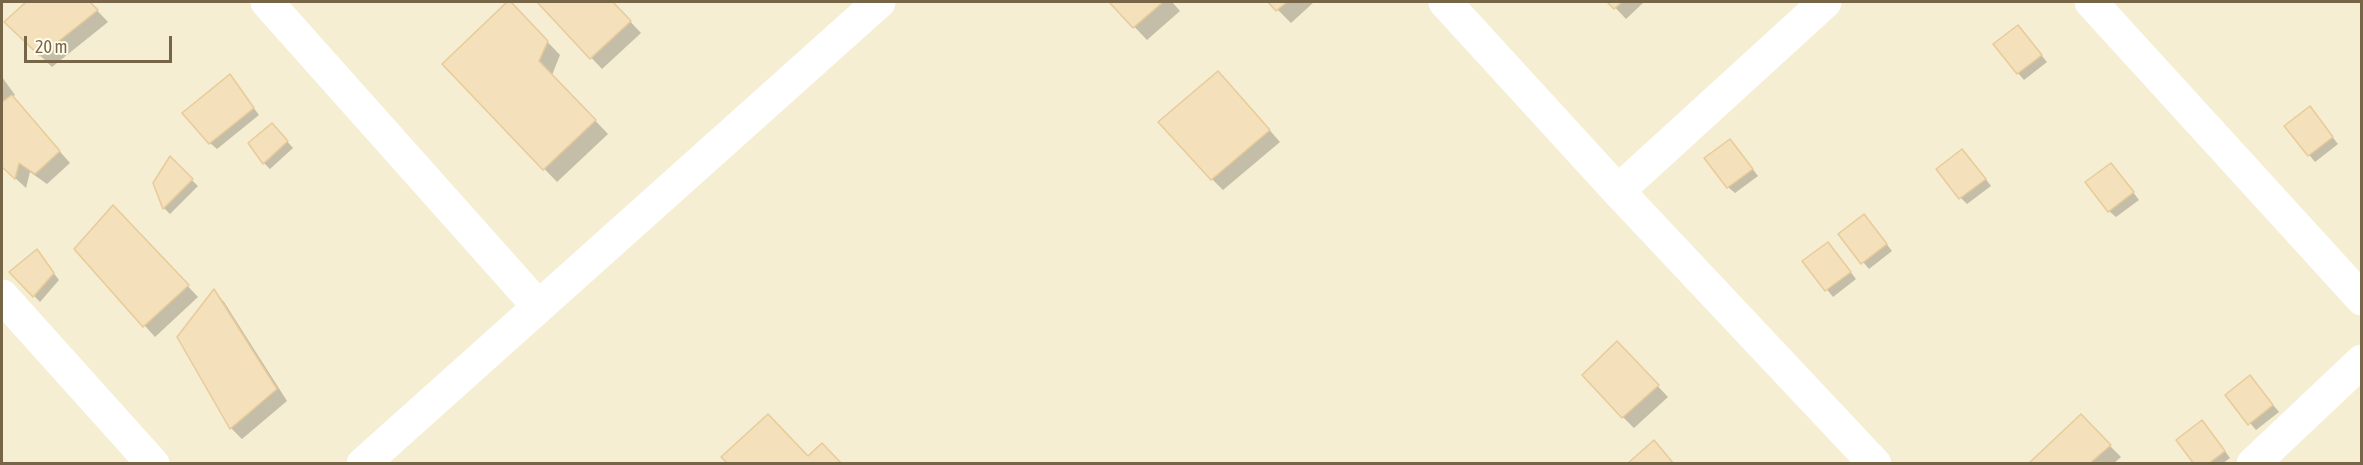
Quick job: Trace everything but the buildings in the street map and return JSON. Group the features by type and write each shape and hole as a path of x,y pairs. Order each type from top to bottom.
{"street":[{"path":"267,2 538,306"},
{"path":"363,464 879,2"},
{"path":"1445,2 1618,191 1875,464"},
{"path":"1618,191 1826,2"},
{"path":"2091,2 2361,299"},
{"path":"2,296 153,464"},
{"path":"2253,464 2361,361"}],"shaded area":[{"path":"2,2 2361,2 2361,463 2,463"}]}
